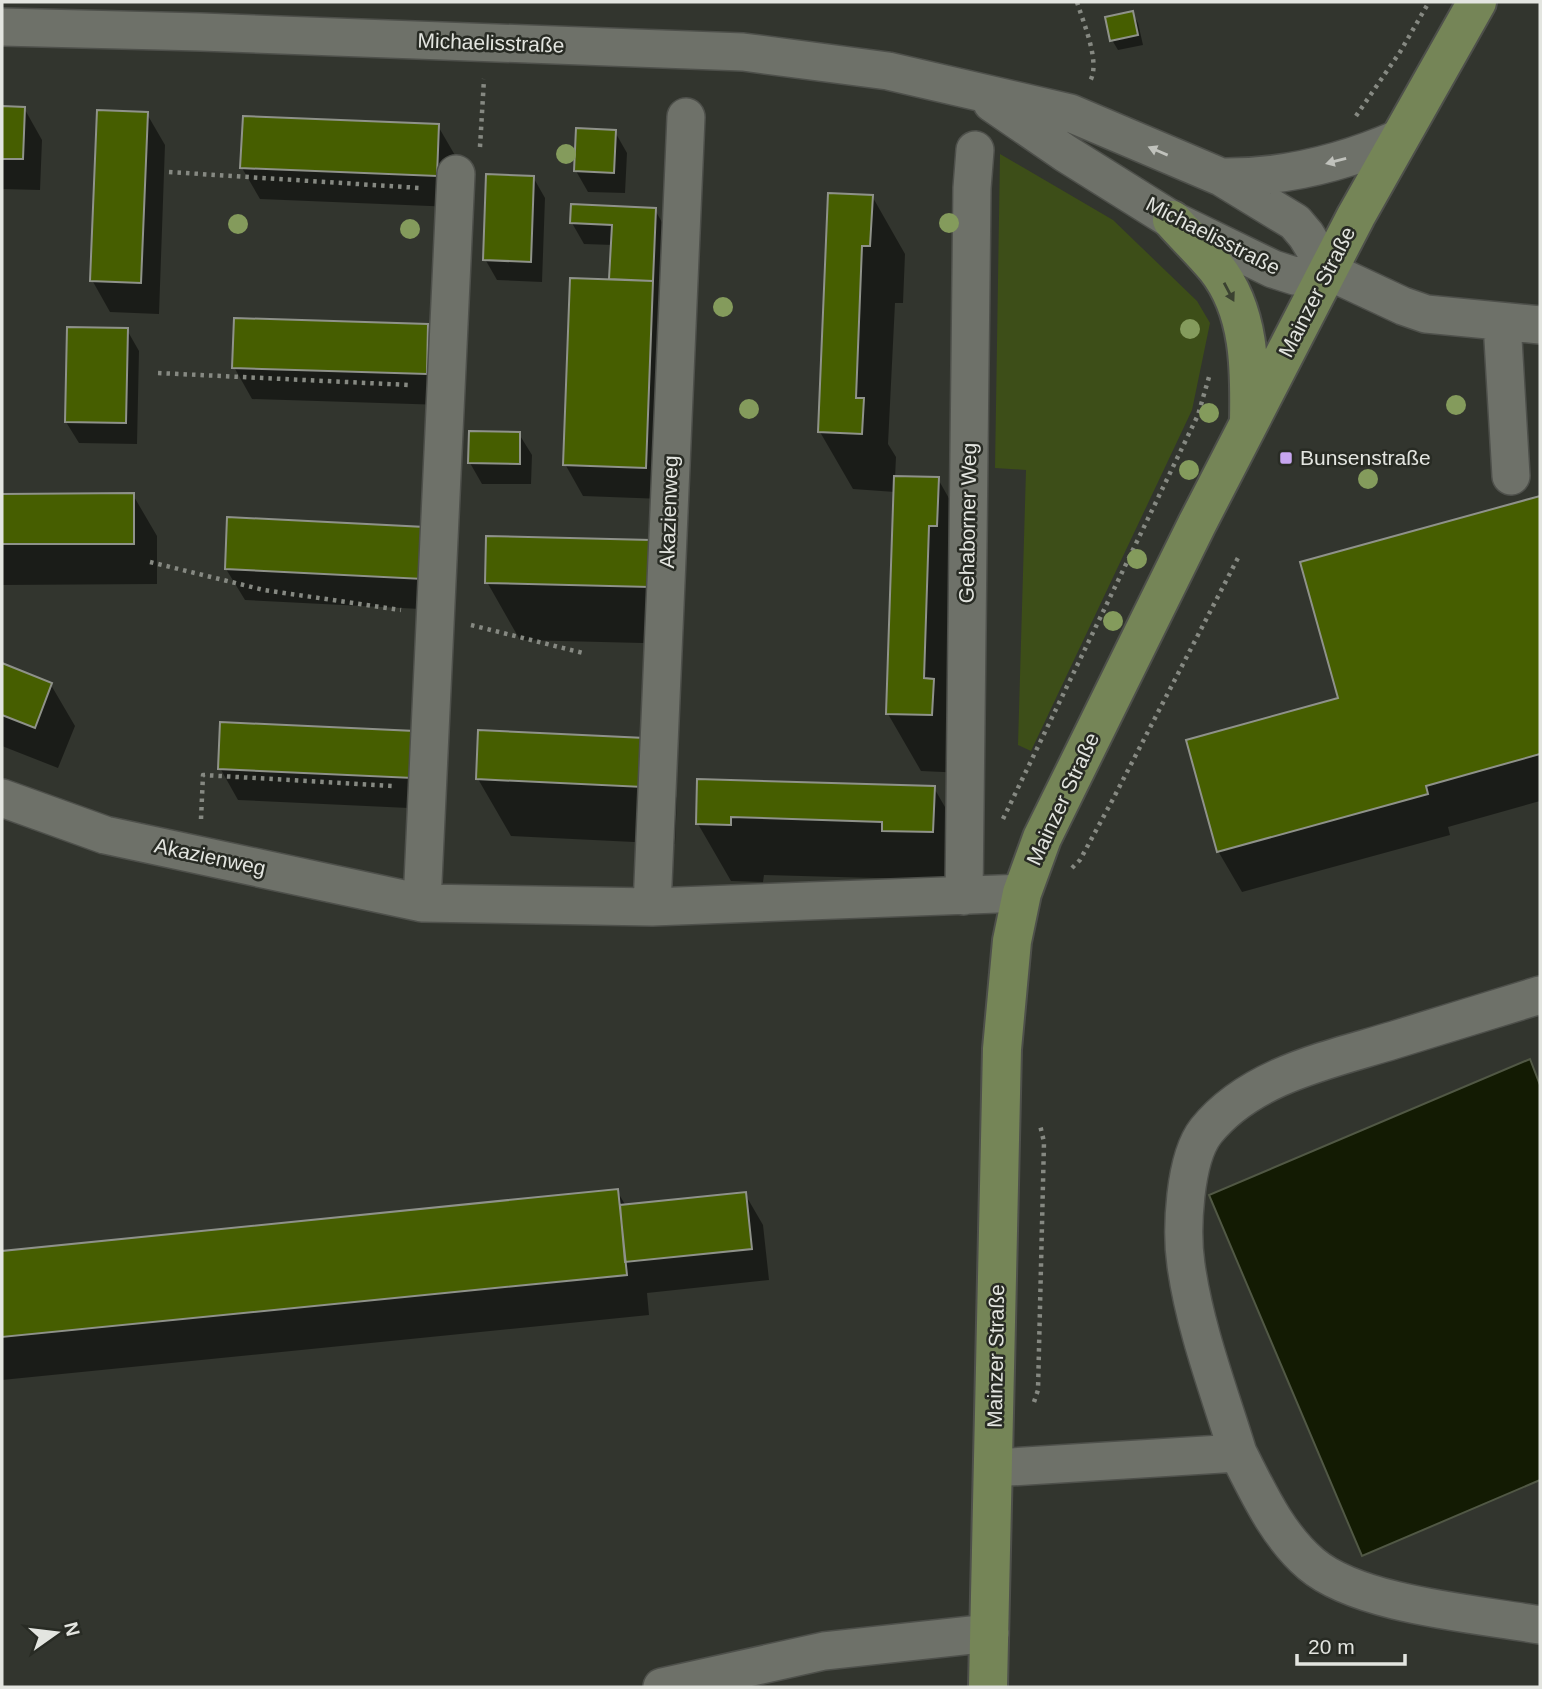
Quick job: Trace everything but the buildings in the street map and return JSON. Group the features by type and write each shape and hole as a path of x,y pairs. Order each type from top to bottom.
{"main road":[{"name":"Mainzer Straße","path":"989,1687 1002,1049 1012,941 1022,893 1042,838 1193,531 1328,271 1477,2"},
{"path":"1172,220 1218,270 1236,306 1246,337 1249,363 1249,425"}],"street":[{"name":"Michaelisstraße","path":"2,27 202,17 485,43 743,52 888,71 977,92 1070,114 1221,177 1295,222 1307,235 1328,271 1295,276 1273,269 1172,220 1065,153 977,92"},
{"name":"Akazienweg","path":"652,907 686,117"},
{"path":"1221,177 1251,177 1306,169 1368,152 1400,138"},
{"name":"Gehaborner Weg","path":"964,896 972,188 975,150"},
{"path":"422,903 456,182"},
{"path":"1328,271 1426,314 1540,325"},
{"path":"1502,322 1511,476"},
{"name":"Akazienweg","path":"2,798 105,835 422,903 652,907 1022,893"},
{"path":"1540,995 1283,1074 1243,1097 1205,1132 1191,1166 1183,1219 1185,1263 1194,1308 1238,1453 1267,1510 1287,1540 1312,1565 1368,1594 1540,1625"},
{"path":"993,1468 1238,1453"},
{"path":"662,1687 824,1651 990,1633"}],"path":[{"path":"1070,114 1094,74 1094,60 1077,2"},
{"path":"1350,125 1400,52 1429,2"},
{"path":"169,172 456,182 478,175 485,43"},
{"path":"1003,819 1198,415 1211,370"},
{"path":"158,373 447,387"},
{"path":"1064,878 1080,860 1240,554"},
{"path":"150,562 264,590 435,616 583,653"},
{"path":"200,855 203,775 428,788"},
{"path":"1032,1412 1038,1391 1044,1142 1038,1118"}],"green space":[{"path":"1000,154 1113,220 1197,301 1210,323 1192,410 1031,751 1018,745 1026,470 995,468"}],"shaded area":[{"path":"1530,1059 1540,1085 1540,1480 1362,1556 1209,1195"}],"place":[{"name":"Bunsenstraße","path":"1286,458"}]}
